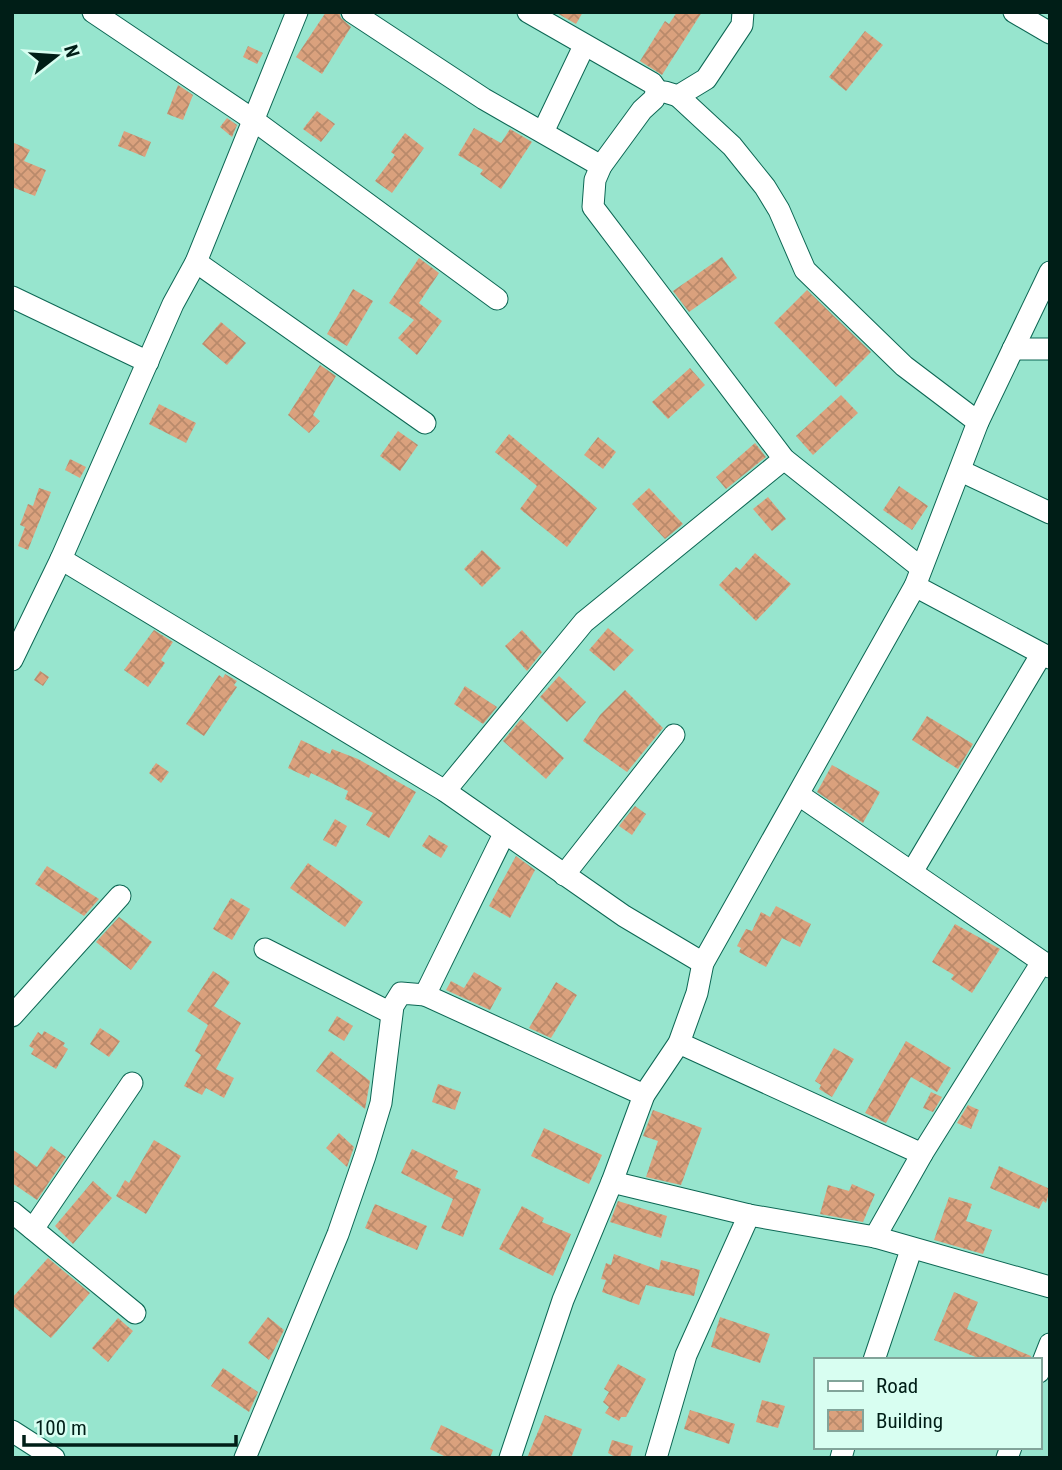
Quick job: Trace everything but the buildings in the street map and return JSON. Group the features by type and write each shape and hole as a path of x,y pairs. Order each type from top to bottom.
{"street":[{"path":"93,12 252,119 497,299"},
{"path":"16,646 61,559 148,362 196,262 297,12"},
{"path":"352,12 484,99 601,166"},
{"path":"528,12 652,83 657,90 678,96 732,146 765,187 779,210 805,270 904,366 978,422"},
{"path":"678,96 706,79 742,25 743,12"},
{"path":"1014,12 1050,33"},
{"path":"543,132 584,46"},
{"path":"657,90 654,99 642,110 601,166 595,180 593,206 784,459 918,576 1045,657 912,872"},
{"path":"196,262 425,423"},
{"path":"510,1458 563,1300 612,1182 644,1095 679,1043 697,993 703,963 918,576 978,422 1050,272"},
{"path":"12,297 148,362"},
{"path":"1013,349 1050,349"},
{"path":"445,791 584,622 784,459"},
{"path":"961,471 1050,513"},
{"path":"61,559 445,791 564,875 703,963"},
{"path":"564,875 674,735"},
{"path":"799,794 1046,965 922,1154 875,1237"},
{"path":"425,995 504,834"},
{"path":"12,1016 120,896"},
{"path":"265,949 391,1013"},
{"path":"245,1458 338,1234 365,1156 381,1103 389,1052 391,1013 401,993 425,995 644,1095"},
{"path":"679,1043 922,1154"},
{"path":"33,1229 132,1083"},
{"path":"612,1182 749,1215 875,1237 911,1250 1050,1287"},
{"path":"12,1212 135,1313"},
{"path":"656,1458 686,1355 749,1215"},
{"path":"875,1358 911,1250"},
{"path":"1041,1367 1050,1344"},
{"path":"12,1431 54,1458"}]}
